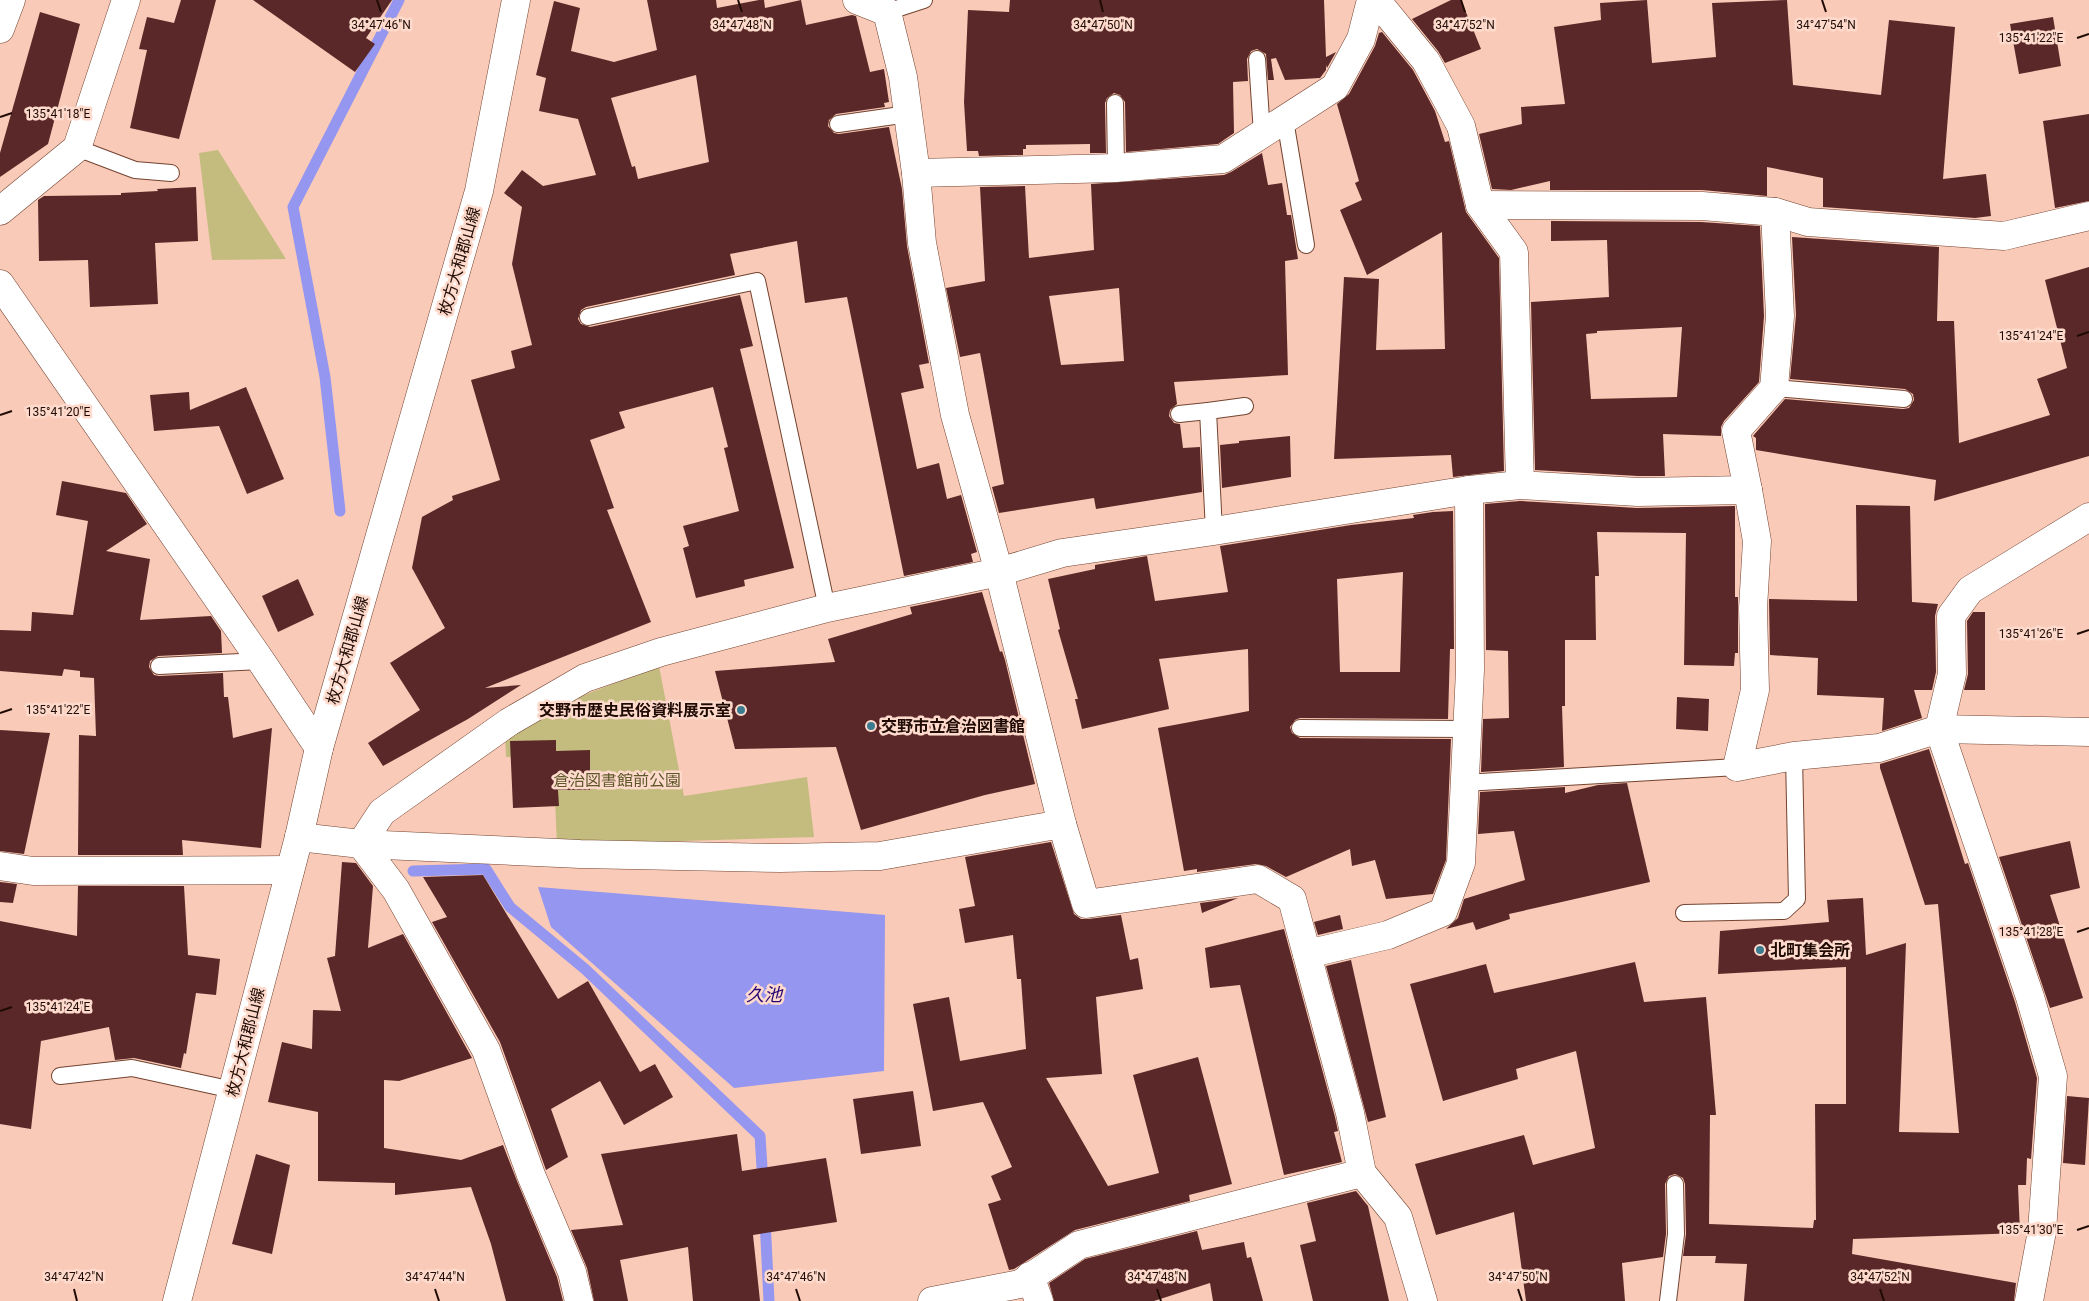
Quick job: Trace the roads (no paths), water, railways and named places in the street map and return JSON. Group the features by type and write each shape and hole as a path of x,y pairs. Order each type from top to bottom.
{"street":[{"path":"0,29 11,0"},
{"path":"0,211 77,148 126,0"},
{"name":"枚方大和郡山線","path":"177,1301 290,870 319,748 479,191 516,0"},
{"path":"857,0 886,6 903,77 916,173 922,243 955,415 999,572 1062,824 1086,904 1258,879 1292,899 1350,1114 1362,1173 1398,1218 1423,1301"},
{"path":"916,173 1116,168 1223,159 1335,87 1360,39 1371,0"},
{"path":"1376,0 1426,61 1461,126 1480,204 1514,252 1520,484"},
{"path":"1480,204 1702,206 1776,212 1808,222 2004,236 2089,216"},
{"path":"1776,212 1780,316 1774,388 1736,431 1757,541 1753,608 1755,690 1737,767 1794,756 1879,748 1939,728 2089,732"},
{"path":"0,284 261,660 319,748"},
{"path":"361,844 382,812 509,722 585,678 660,652 827,608 999,572 1062,553 1214,531 1469,490 1520,484 1638,492 1748,490"},
{"path":"1307,954 1388,934 1443,912 1461,863 1470,670 1469,490"},
{"path":"2029,1301 2042,1231 2053,1076 2030,997 1939,728 1952,674 1951,616 1970,590 2089,517"},
{"path":"298,837 361,844 624,856 780,858 880,856 1062,824"},
{"path":"361,844 396,890 486,1050 531,1175 572,1272 579,1301"},
{"path":"0,866 33,871 290,870"},
{"path":"932,1301 1020,1284 1035,1289 1079,1245 1362,1173"}],"lane":[{"path":"886,6 924,0"},
{"path":"1257,59 1262,134"},
{"path":"1115,103 1116,168"},
{"path":"838,124 908,114"},
{"path":"1285,120 1306,245"},
{"path":"77,148 135,170 171,173"},
{"path":"588,317 757,281 827,608"},
{"path":"1774,388 1904,400"},
{"path":"1179,414 1245,406"},
{"path":"1208,411 1214,531"},
{"path":"159,666 261,660"},
{"path":"1300,728 1466,729"},
{"path":"1684,913 1784,911 1797,898 1794,756"},
{"path":"1464,783 1737,767"},
{"path":"60,1076 132,1068 233,1090"},
{"path":"1668,1301 1676,1234 1675,1184"}],"water":[{"name":"久池","path":"538,887 885,915 884,1071 734,1088 551,927"}],"waterway":[{"path":"340,511 325,377 293,207 399,0"},
{"path":"413,871 486,869 510,907 585,969 760,1136 763,1183"},
{"path":"765,1219 769,1301"}],"place":[{"name":"交野市歴史民俗資料展示室","path":"741,710"},
{"name":"交野市立倉治図書館","path":"871,726"},
{"name":"北町集会所","path":"1760,950"}],"park label":[{"name":"倉治図書館前公園","path":"617,780"}]}
